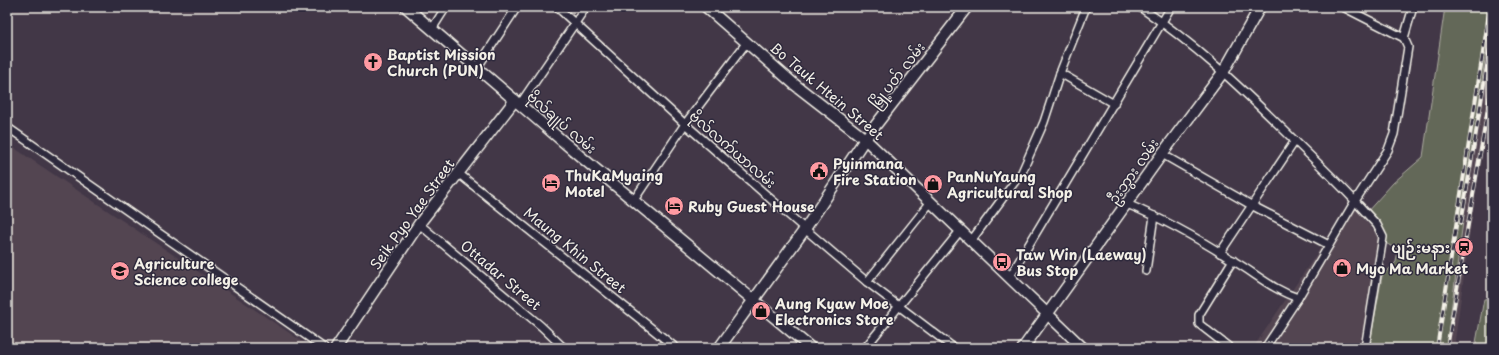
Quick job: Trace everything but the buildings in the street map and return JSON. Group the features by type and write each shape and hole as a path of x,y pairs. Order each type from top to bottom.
{"street":[{"name":"ဗိုလ်ချုပ် လမ်း","path":"406,7 580,156 810,348"},
{"path":"432,29 446,7"},
{"path":"477,68 517,7"},
{"name":"ဗိုလ်လက်ယာလမ်း","path":"557,7 685,124 805,229 867,282 954,348"},
{"path":"518,102 586,7"},
{"name":"Bo Tauk Htein Street","path":"706,7 794,84 865,139 1083,348"},
{"name":"မြို့ပတ် လမ်း","path":"719,348 805,229 865,139 967,7"},
{"path":"971,241 1022,172 1044,122 1060,73 1086,7"},
{"path":"1140,7 1162,21 1224,71 1332,176 1382,231 1382,245 1365,348"},
{"path":"1009,278 1171,7"},
{"name":"ဦးဘွား လမ်း","path":"1023,348 1162,154 1224,71 1260,7"},
{"path":"1265,348 1298,298 1355,201 1388,150 1394,134 1408,47 1404,38 1343,7"},
{"path":"1404,38 1413,7"},
{"path":"634,200 685,124 747,42"},
{"path":"1060,73 1114,104"},
{"name":"Seik Pyo Yae Street","path":"336,348 419,224 458,173 518,102"},
{"path":"7,127 324,348"},
{"path":"1220,252 1295,141"},
{"path":"1162,154 1251,205 1329,245"},
{"name":"Maung Khin Street","path":"458,173 676,348"},
{"path":"867,282 930,202"},
{"path":"1127,204 1154,216 1220,252 1282,293 1298,298"},
{"path":"1146,271 1154,216"},
{"name":"Ottadar Street","path":"419,224 541,326 564,348"},
{"path":"865,348 960,231"},
{"path":"1230,348 1199,324 1198,320 1199,315 1233,260"}],"shaded area":[{"path":"1492,7 1492,73 1454,348 1438,348"},
{"name":"Agriculture Science college","path":"7,143 312,348 7,348"},
{"name":"Myo Ma Market","path":"1351,203 1382,241 1359,348 1253,348"}],"green space":[{"path":"1445,7 1492,7 1446,348 1369,348 1382,276 1396,262 1398,250 1382,241 1366,213 1393,183 1423,157"},
{"path":"1492,298 1492,348 1475,348 1484,299"}],"railway":[{"path":"1437,348 1490,7"},
{"path":"1461,223 1492,36"},
{"path":"1447,348 1492,84"}],"place":[{"name":"Baptist Mission Church (PUN)","path":"373,62"},
{"name":"Pyinmana Fire Station","path":"819,171"},
{"name":"ThuKaMyaing Motel","path":"551,183"},
{"name":"PanNuYaung Agricultural Shop","path":"933,184"},
{"name":"Ruby Guest House","path":"674,206"},
{"name":"ပျဉ်းမနား","path":"1464,247"},
{"name":"Taw Win (Laeway) Bus Stop","path":"1002,262"},
{"name":"Myo Ma Market","path":"1342,268"},
{"name":"Agriculture Science college","path":"120,271"},
{"name":"Aung Kyaw Moe Electronics Store","path":"761,311"}]}
